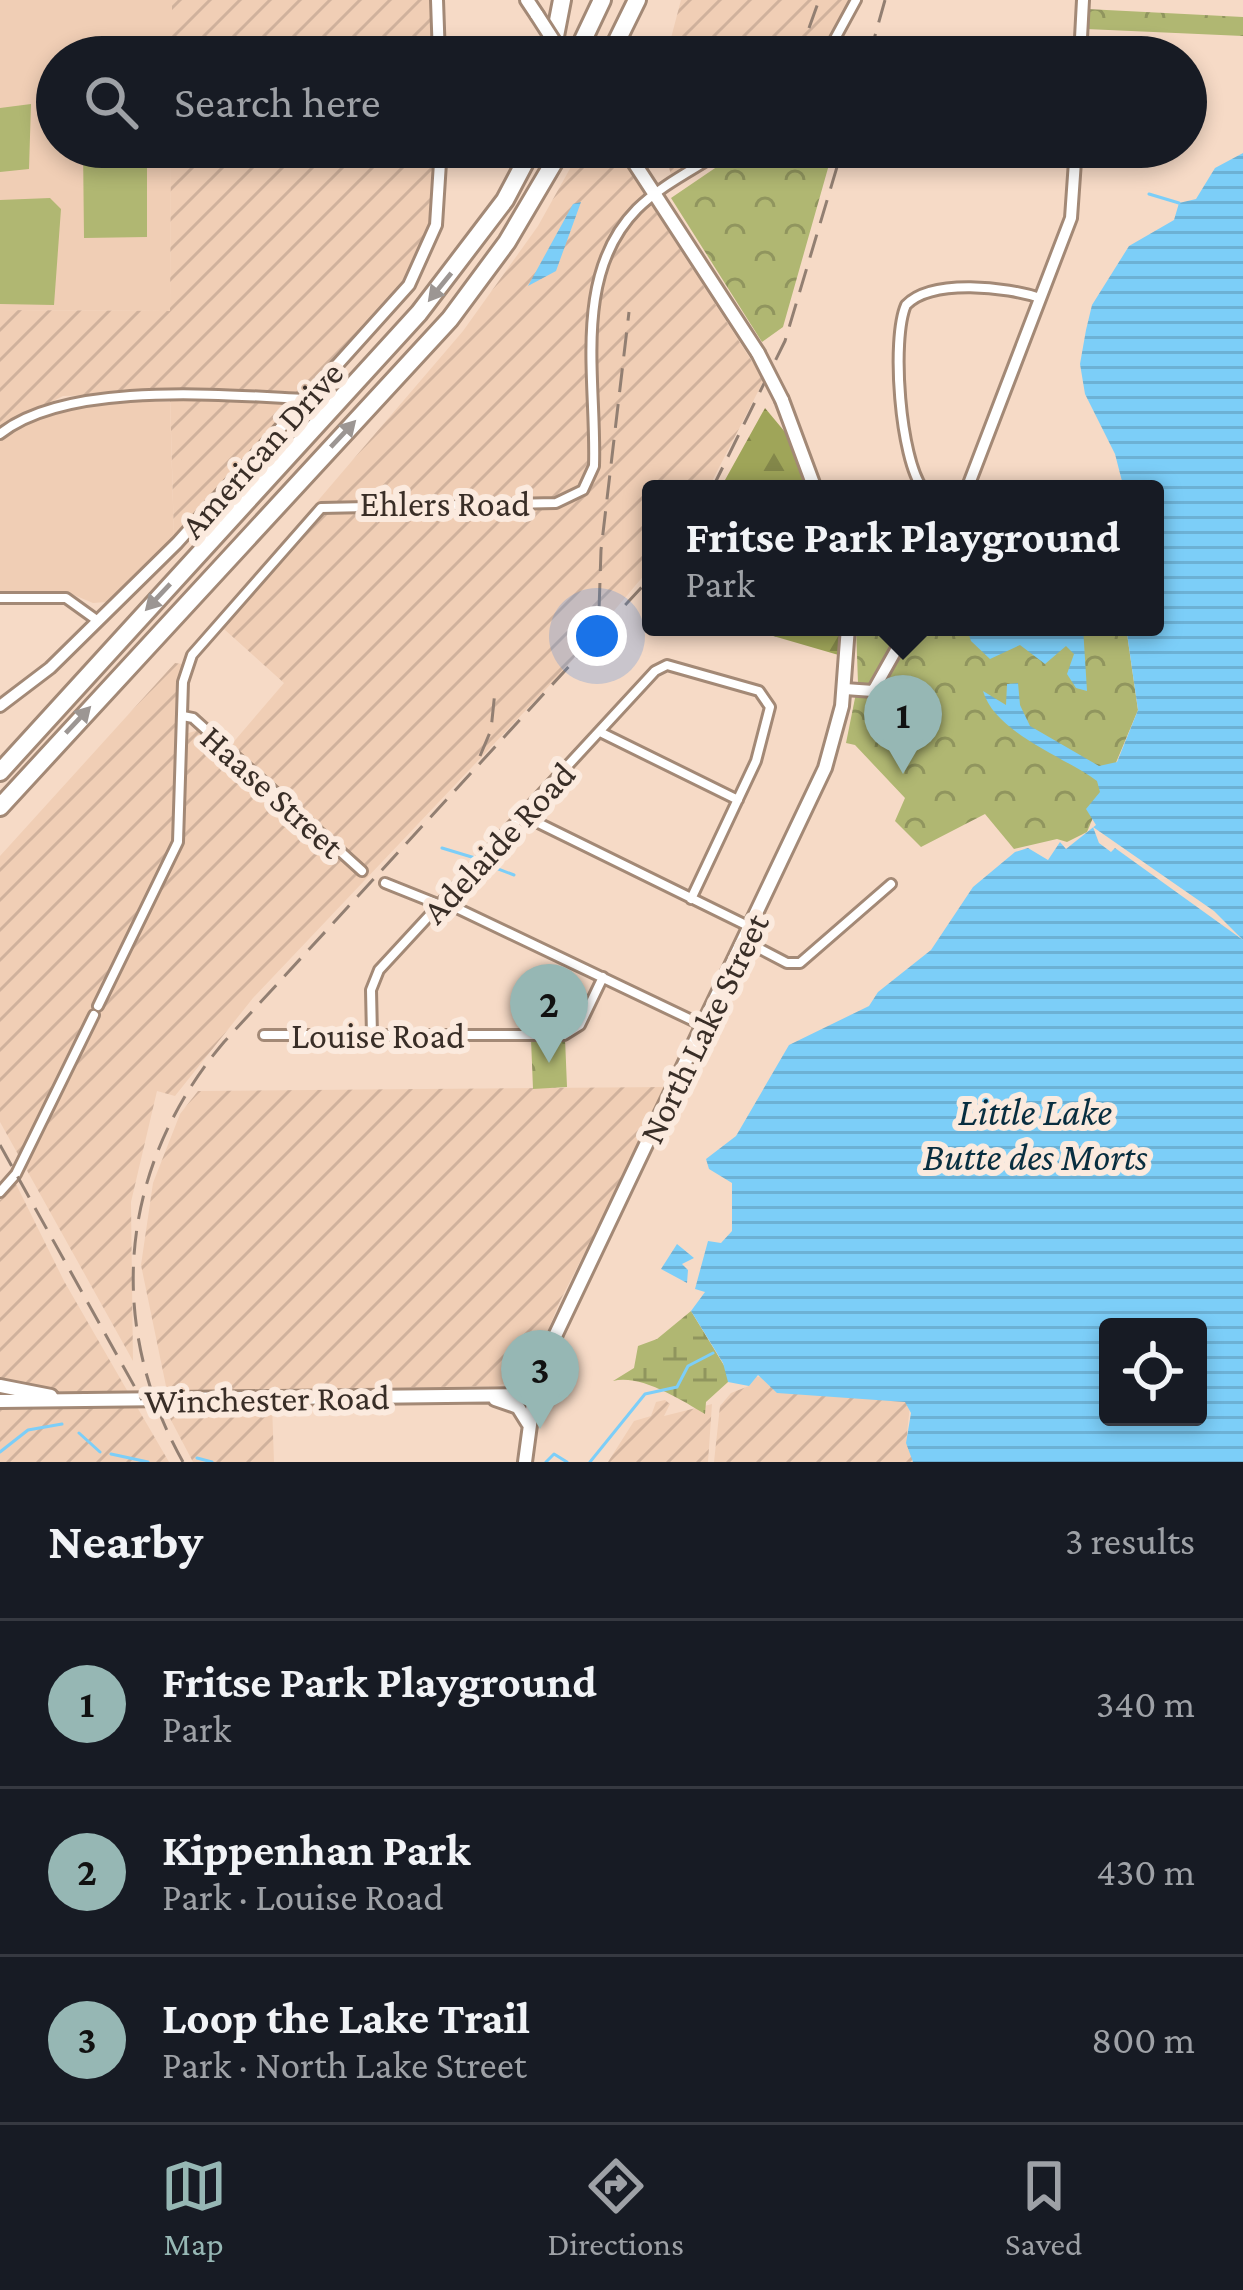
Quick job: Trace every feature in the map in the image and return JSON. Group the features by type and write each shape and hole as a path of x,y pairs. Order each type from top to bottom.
{"highway":[{"path":"555,36 562,0"},
{"path":"585,36 602,0"},
{"path":"614,36 627,0"},
{"path":"618,36 638,0"},
{"path":"0,772 419,313 492,211 511,168"},
{"path":"492,211 505,200 522,168"},
{"path":"0,807 451,319 515,230 551,168"}],"main road":[{"path":"526,0 550,36"},
{"path":"638,168 758,352 812,480"},
{"name":"North Lake Street","path":"525,1462 534,1395 556,1334 825,768 845,689 848,636"},
{"path":"2,1385 75,1400"},
{"name":"Winchester Road","path":"0,1401 534,1395"},
{"path":"483,1396 518,1407 528,1424"}],"street":[{"path":"437,0 438,36"},
{"path":"836,36 856,0"},
{"path":"1081,36 1083,0"},
{"name":"American Drive","path":"0,706 98,621 193,526 419,270 439,215 440,168"},
{"name":"Ehlers Road","path":"3,1186 178,842 184,675 192,655 313,512 343,503 556,503 583,490 595,461 597,281 622,227 656,195 696,168"},
{"path":"970,480 1071,218 1075,168"},
{"path":"918,480 903,410 900,326 906,305 930,291 1010,290 1040,298"},
{"path":"0,434 23,418 77,399 305,399"},
{"path":"0,598 66,598 98,621"},
{"path":"845,689 873,692 904,636"},
{"name":"Adelaide Road","path":"372,1035 375,976 663,666 755,689 767,698 770,717 738,800"},
{"name":"Haase Street","path":"182,716 193,718 362,871"},
{"path":"599,732 738,800 692,899"},
{"path":"522,815 692,899 787,963 800,963 891,884"},
{"path":"385,883 442,903 704,1026"},
{"name":"Louise Road","path":"264,1035 564,1035 580,1024 603,977"}],"shaded area":[{"path":"0,0 172,0 172,36 36,36 36,168 171,168 170,311 0,310"},
{"path":"172,0 433,0 434,36 172,36"},
{"path":"681,0 849,0 829,36 672,36"},
{"path":"171,168 436,168 435,214 414,270 174,539 170,393 63,396 0,429 0,310 170,311"},
{"path":"570,168 628,168 764,380 713,480 642,480 642,578 564,670 253,998 175,1096 157,1091 131,1202 133,1361 0,1122 0,856 175,663 182,664 178,736 199,730 225,752 284,683 215,621 463,331 538,226"},
{"path":"89,402 170,402 174,539 107,602 93,603 69,593 0,593 0,441 40,414"},
{"path":"669,1087 559,1303 534,1366 518,1379 497,1386 167,1391 141,1265 153,1183 180,1114 198,1091"},
{"path":"16,1184 64,1281 128,1392 53,1391 0,1378 0,1200"},
{"path":"754,1376 905,1402 910,1406 907,1433 913,1462 714,1462 720,1406 731,1393 749,1386"},
{"path":"656,1402 670,1404 664,1416 712,1404 708,1462 608,1462 634,1421 651,1416"},
{"path":"272,1404 274,1462 193,1462 163,1405"},
{"path":"0,1406 137,1407 169,1462 0,1462"}],"green space":[{"path":"1087,9 1243,17 1243,36 1086,29"},
{"path":"31,104 29,169 0,172 0,108"},
{"path":"83,168 147,168 147,237 84,238"},
{"path":"715,168 828,168 783,327 762,342 671,198"},
{"path":"50,198 61,209 54,305 0,304 0,200"},
{"path":"765,408 790,438 802,480 725,480"},
{"path":"773,636 841,636 842,656"},
{"path":"856,636 1127,636 1138,710 1087,832 1067,842 1057,839 1014,849 985,814 921,847 895,821 905,798 855,745 846,743 858,683"},
{"path":"565,1038 567,1087 533,1089 531,1039"},
{"path":"691,1311 728,1372 728,1382 706,1402 705,1414 648,1385 613,1381 634,1368 638,1346 657,1339"}],"water":[{"name":"Little Lake Butte des Morts","path":"1243,153 1243,1462 913,1462 906,1443 911,1413 905,1402 777,1393 758,1375 749,1386 728,1382 723,1363 691,1311 705,1292 695,1289 708,1241 721,1243 732,1231 732,1183 709,1169 706,1159 736,1136 789,1045 869,1006 878,992 931,950 973,887 1015,852 1028,848 1048,860 1060,842 1066,849 1096,825 1086,809 1100,792 1097,781 1016,732 990,706 983,691 1006,705 1007,684 1018,683 1020,705 1030,726 1099,766 1117,762 1138,710 1127,636 1164,636 1164,480 1122,480 1115,454 1085,394 1080,364 1092,305 1129,246 1174,220 1179,203 1196,199 1215,168"},
{"path":"581,202 556,271 528,286 573,204"},
{"path":"969,636 1084,636 1087,691 1076,688 1067,674 1074,654 1066,646 1045,664 1020,645 990,659"},
{"path":"677,1244 694,1258 682,1264 688,1270 687,1283 661,1269"}],"pier":[{"path":"1093,827 1214,911 1243,940 1115,848 1111,852 1099,843"}],"waterway":[{"path":"1149,194 1179,203"},
{"path":"442,848 475,858"},
{"path":"485,864 514,875"},
{"path":"590,1462 645,1394 677,1387 688,1366 713,1353"},
{"path":"0,1452 28,1430 62,1424"},
{"path":"79,1433 100,1452"},
{"path":"111,1454 148,1462"},
{"path":"546,1462 554,1454 567,1462"},
{"path":"197,1458 212,1462"}],"railway":[{"path":"809,28 819,0"},
{"path":"875,36 885,0"},
{"path":"716,480 785,341 837,168"},
{"path":"588,641 599,611 601,550 629,312"},
{"path":"183,1462 158,1409 141,1354 134,1300 135,1245 144,1192 163,1140 189,1090 224,1042 642,587"},
{"path":"480,756 491,730 495,691"},
{"path":"0,1145 142,1400"}],"place":[{"name":"Fritse Park Playground","path":"903,774"},
{"name":"Kippenhan Park","path":"549,1063"},
{"name":"Loop the Lake Trail","path":"540,1429"}]}
